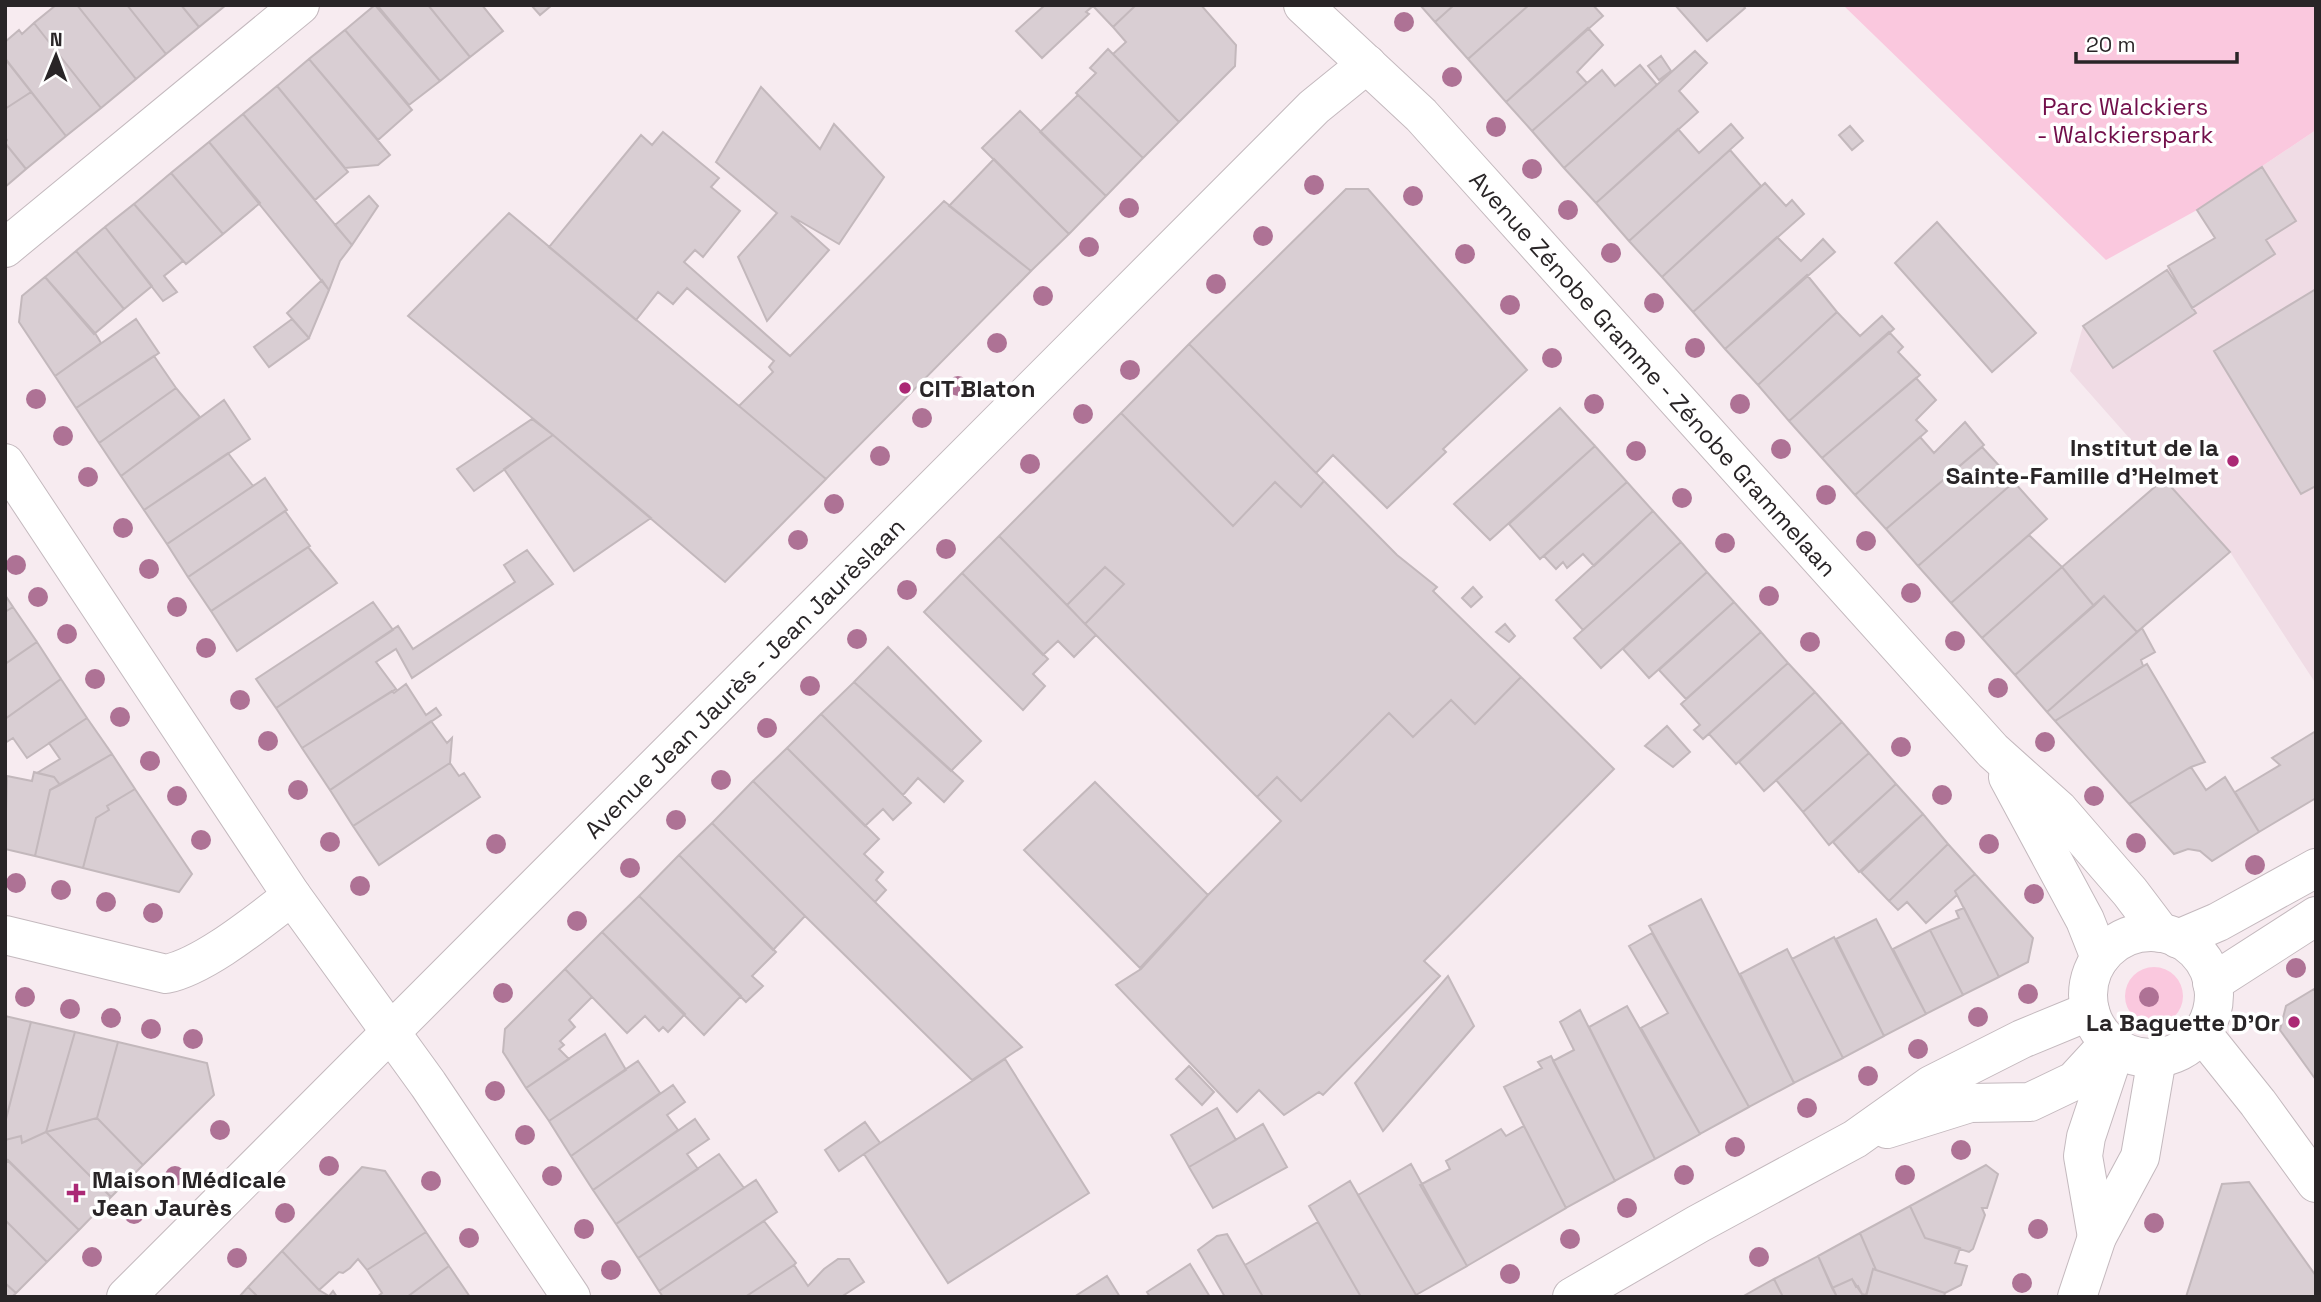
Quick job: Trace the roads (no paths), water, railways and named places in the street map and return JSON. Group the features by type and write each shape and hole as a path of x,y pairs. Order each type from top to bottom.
{"street":[{"path":"5,248 300,5"},
{"name":"Avenue Zénobe Gramme - Zénobe Grammelaan","path":"1303,5 1422,115 1993,751 2059,810 2169,936 2188,945 2203,961 2212,983"},
{"name":"Avenue Jean Jaurès - Jean Jaurèslaan","path":"126,1297 1314,107 1367,64"},
{"path":"5,463 292,896 391,1031 571,1297"},
{"name":"Avenue Zénobe Gramme - Zénobe Grammelaan","path":"1993,751 2085,920 2100,958"},
{"path":"2097,1237 2083,1156 2105,1034 2088,989 2094,967 2108,950 2127,937 2150,932 2169,936 2218,922 2316,868"},
{"path":"5,934 166,974 182,971 245,932 292,896"},
{"path":"1572,1297 1698,1224 1855,1139 1931,1085 2022,1040 2105,1034 2140,1058 2157,1058 2182,1050 2202,1033 2212,1009 2212,983 2316,916"},
{"path":"2202,1033 2258,1103 2316,1183"},
{"path":"2030,1101 2074,1081 2105,1034"},
{"path":"2077,1297 2097,1237 2140,1157 2157,1058"},
{"path":"1855,1139 1970,1103 2030,1101 2059,1106 2072,1115 2086,1138"}],"place":[{"name":"CIT Blaton","path":"905,388"},
{"name":"Institut de la Sainte-Famille d'Helmet","path":"2233,461"},
{"name":"La Baguette D'Or","path":"2294,1022"},
{"name":"Maison Médicale Jean Jaurès","path":"76,1193"}],"park label":[{"name":"Parc Walckiers - Walckierspark","path":"2125,120"}]}
